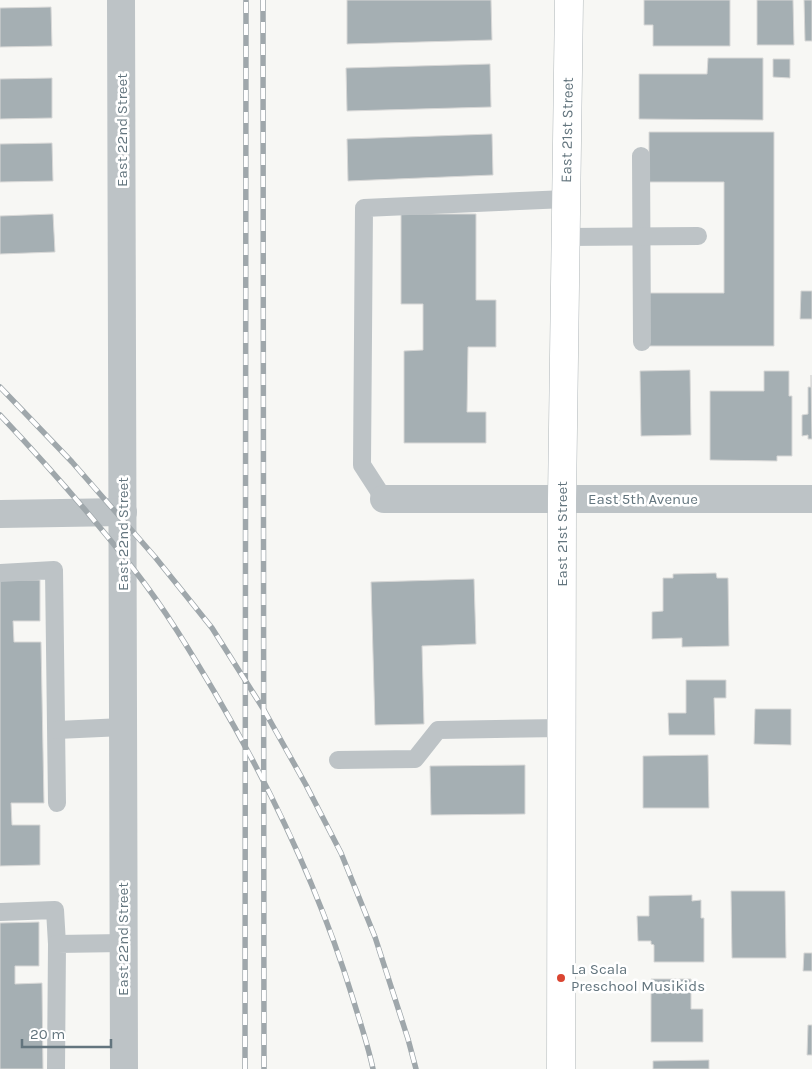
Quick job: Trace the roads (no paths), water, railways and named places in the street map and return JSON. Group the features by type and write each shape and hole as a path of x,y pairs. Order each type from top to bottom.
{"main road":[{"name":"East 21st Street","path":"561,1069 562,499 568,0"}],"street":[{"name":"East 22nd Street","path":"121,0 124,1069"},
{"name":"East 5th Avenue","path":"384,499 812,500"},
{"path":"0,514 123,512"}],"lane":[{"path":"641,156 642,342"},
{"path":"384,499 362,465 364,208 566,199"},
{"path":"566,236 698,236"},
{"path":"0,573 54,570 57,803"},
{"path":"57,730 123,727"},
{"path":"338,760 415,759 438,730 562,728"},
{"path":"0,912 55,910 56,1069"},
{"path":"56,944 123,943"}],"railway":[{"path":"245,1069 246,0"},
{"path":"263,0 264,1069"},
{"path":"0,387 72,462 155,557 212,628 264,710 341,853 375,937 416,1069"},
{"path":"0,415 86,511 146,585 187,646 215,693 275,804 310,880 340,959 373,1069"}],"place":[{"name":"La Scala Preschool Musikids","path":"561,978"}]}
